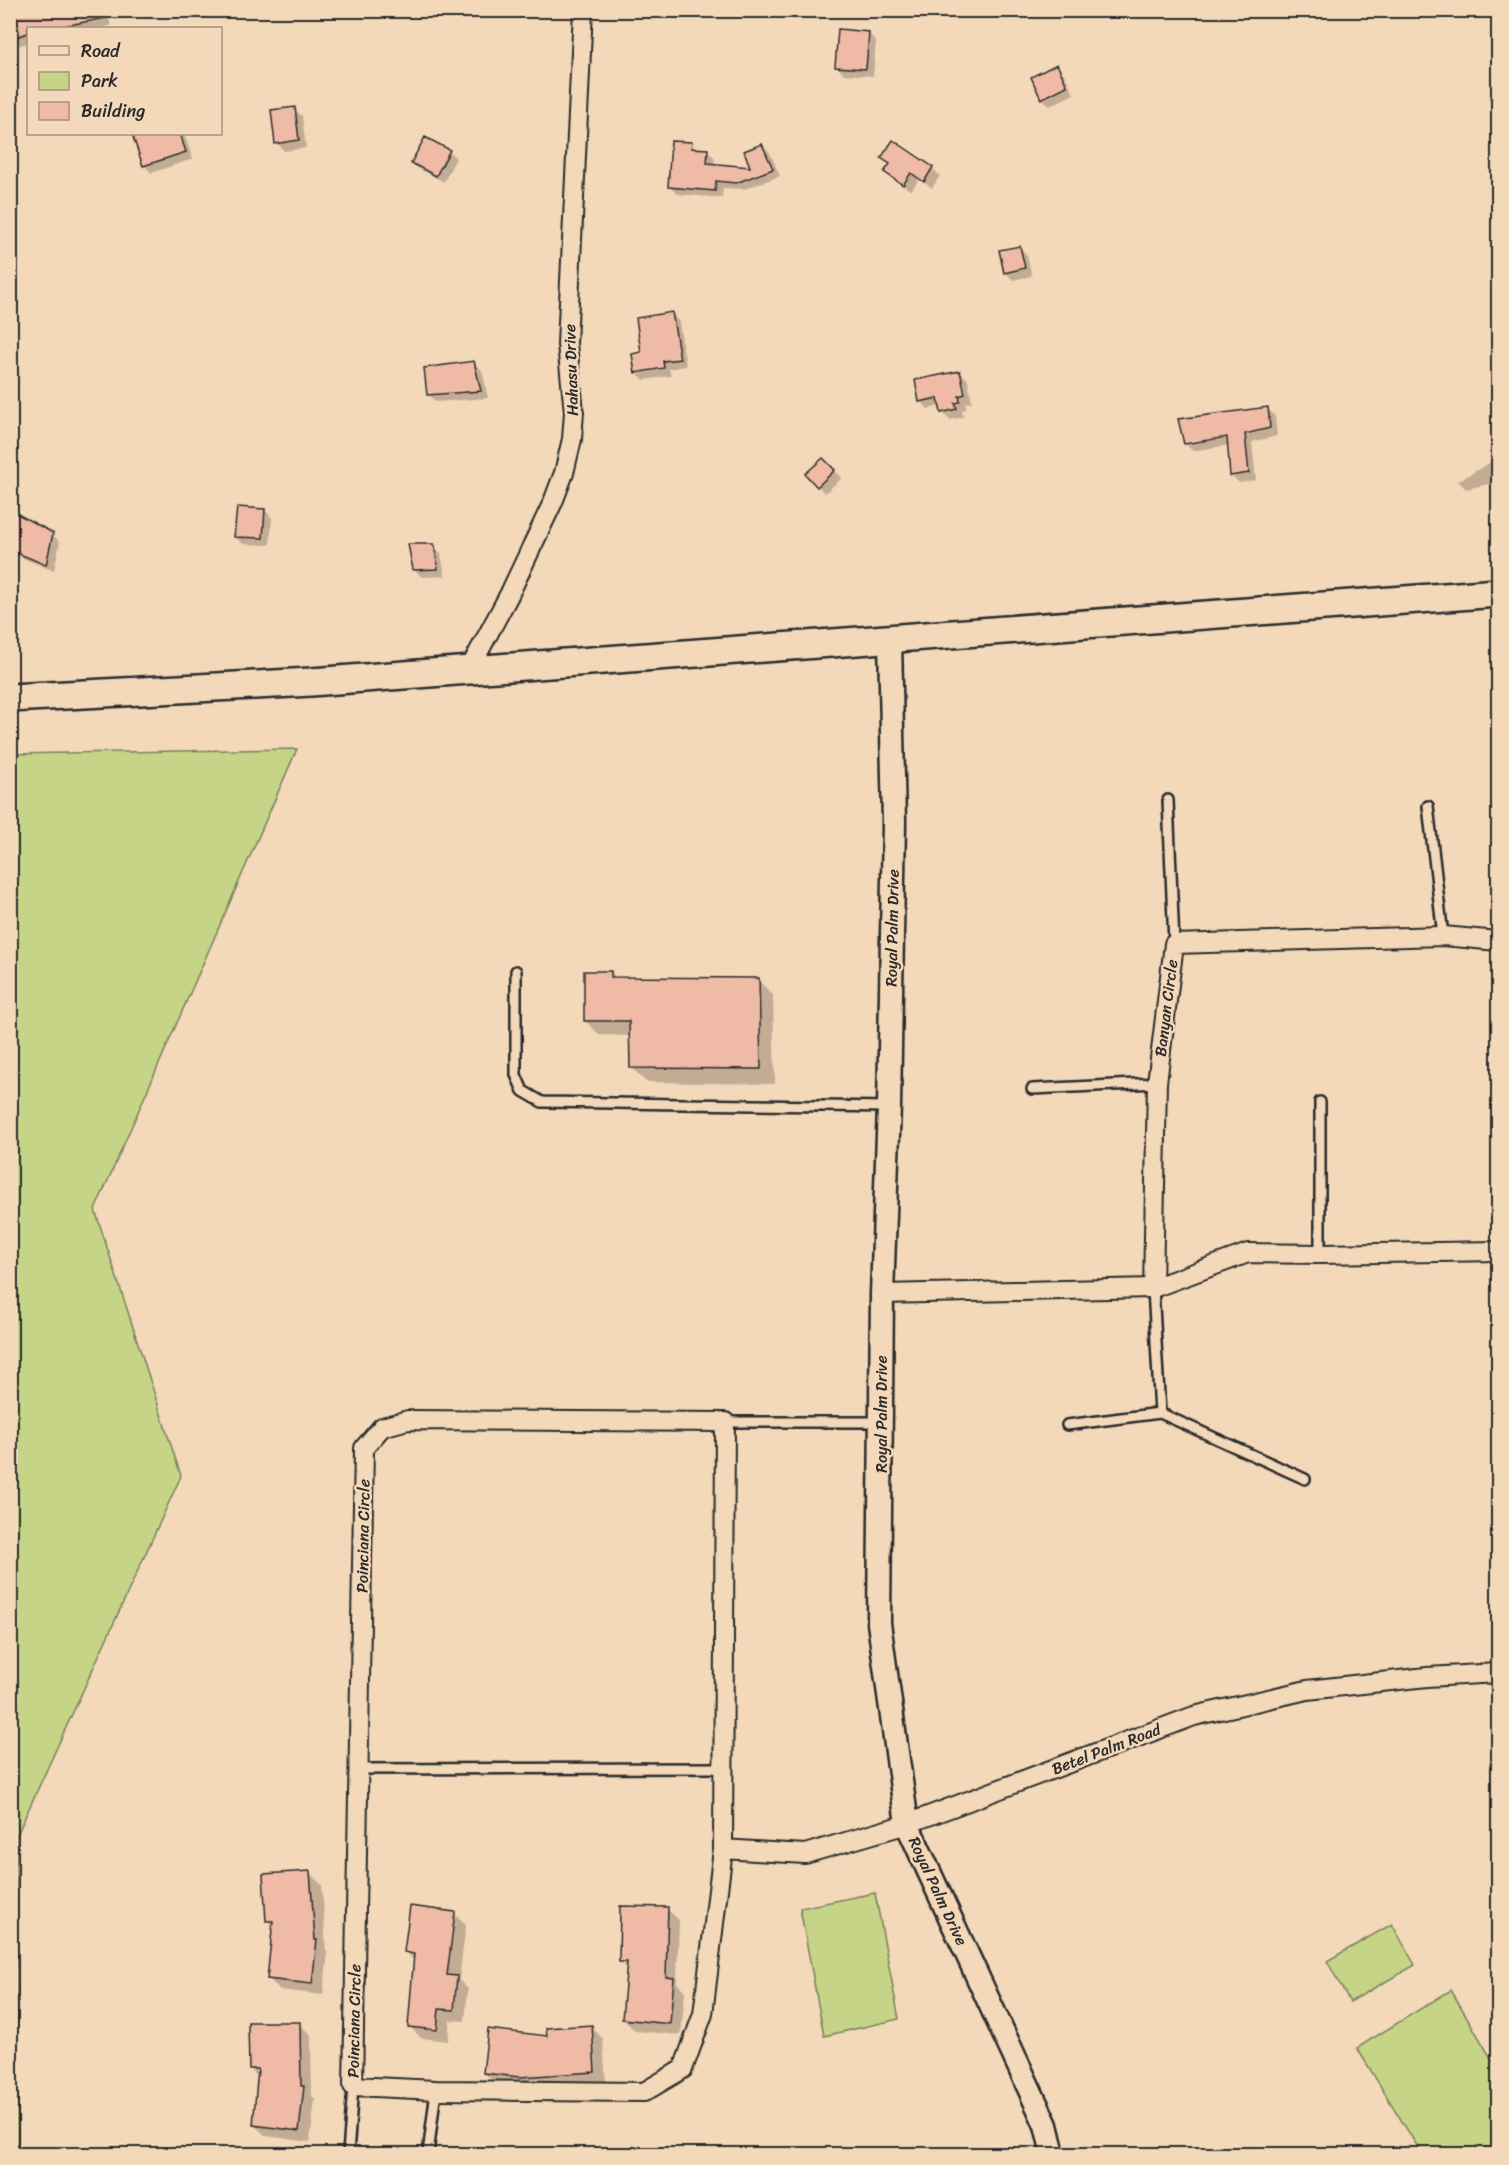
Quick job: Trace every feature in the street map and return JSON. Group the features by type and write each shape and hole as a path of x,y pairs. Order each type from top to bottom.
{"main road":[{"path":"10,698 197,689 1498,594"}],"street":[{"name":"Hahasu Drive","path":"468,670 508,596 553,502 564,473 572,439 574,412 567,344 583,10"},
{"name":"Royal Palm Drive","path":"890,640 894,822 889,1107 882,1294 879,1623 907,1824 1046,2125 1053,2154"},
{"name":"Banyan Circle","path":"1153,1288 1157,1083 1174,944 1443,936 1498,941"},
{"path":"882,1294 1153,1288 1248,1253 1498,1251"},
{"name":"Poinciana Circle","path":"408,1420 724,1422 722,1768 723,1850 704,2014 683,2068 644,2092 436,2090 353,2086 364,1448 381,1427 408,1420"},
{"name":"Betel Palm Road","path":"723,1850 805,1854 907,1824 1194,1716 1306,1689 1427,1677 1498,1673"}],"lane":[{"path":"1168,800 1174,944"},
{"path":"1428,806 1443,936"},
{"path":"516,971 516,1075 523,1091 542,1102 889,1107"},
{"path":"1032,1089 1157,1083"},
{"path":"1320,1102 1320,1254"},
{"path":"1153,1288 1160,1413"},
{"path":"1067,1425 1160,1413 1305,1479"},
{"path":"724,1422 882,1422"},
{"path":"358,1769 722,1768"},
{"path":"348,2154 353,2086"},
{"path":"428,2154 436,2090"}],"green space":[{"path":"297,749 95,1210 181,1476 16,1837 18,2154 11,2154 11,754"},
{"path":"875,1893 899,2019 824,2036 800,1908"},
{"path":"1392,1924 1415,1965 1350,2002 1327,1961"},
{"path":"1451,1990 1498,2070 1497,2154 1422,2154 1357,2048"}],"building":[{"path":"10,10 105,10 106,18 58,27 27,27 27,33 10,39"},
{"path":"838,29 869,32 866,69 835,67"},
{"path":"1057,64 1067,86 1041,99 1031,77"},
{"path":"295,107 299,140 275,144 271,110"},
{"path":"132,135 180,135 186,152 143,166"},
{"path":"425,137 450,150 436,176 411,163"},
{"path":"893,140 933,167 924,182 911,173 903,185 884,172 890,164 881,158"},
{"path":"671,141 692,142 691,148 708,149 707,163 750,167 744,151 762,144 773,169 736,183 716,181 715,191 668,187"},
{"path":"1020,246 1025,268 1004,273 999,250"},
{"path":"672,312 680,359 663,361 664,368 635,373 632,354 641,352 636,318"},
{"path":"474,361 481,391 427,395 424,368"},
{"path":"960,371 965,394 959,396 960,402 955,403 957,409 941,413 938,398 919,402 915,380"},
{"path":"1268,407 1270,428 1245,434 1249,473 1230,476 1227,437 1184,444 1178,419"},
{"path":"823,458 835,470 817,487 805,474"},
{"path":"237,507 265,509 263,538 234,537"},
{"path":"10,510 53,533 46,565 10,550"},
{"path":"408,544 434,544 438,569 413,570"},
{"path":"584,971 611,971 611,977 759,978 761,1069 630,1068 629,1021 584,1021"},
{"path":"310,1871 315,1940 317,1940 312,1984 267,1979 273,1921 266,1921 263,1874"},
{"path":"410,1906 455,1912 447,1975 457,1976 454,2010 439,2009 437,2030 408,2027 414,1954 404,1952"},
{"path":"620,1906 668,1907 666,1977 674,1978 670,2024 622,2019 627,1962 619,1962"},
{"path":"248,2022 300,2022 301,2086 304,2086 299,2131 253,2125 258,2069 249,2069"},
{"path":"592,2025 595,2072 520,2077 483,2073 488,2029 547,2036 546,2028"}]}
